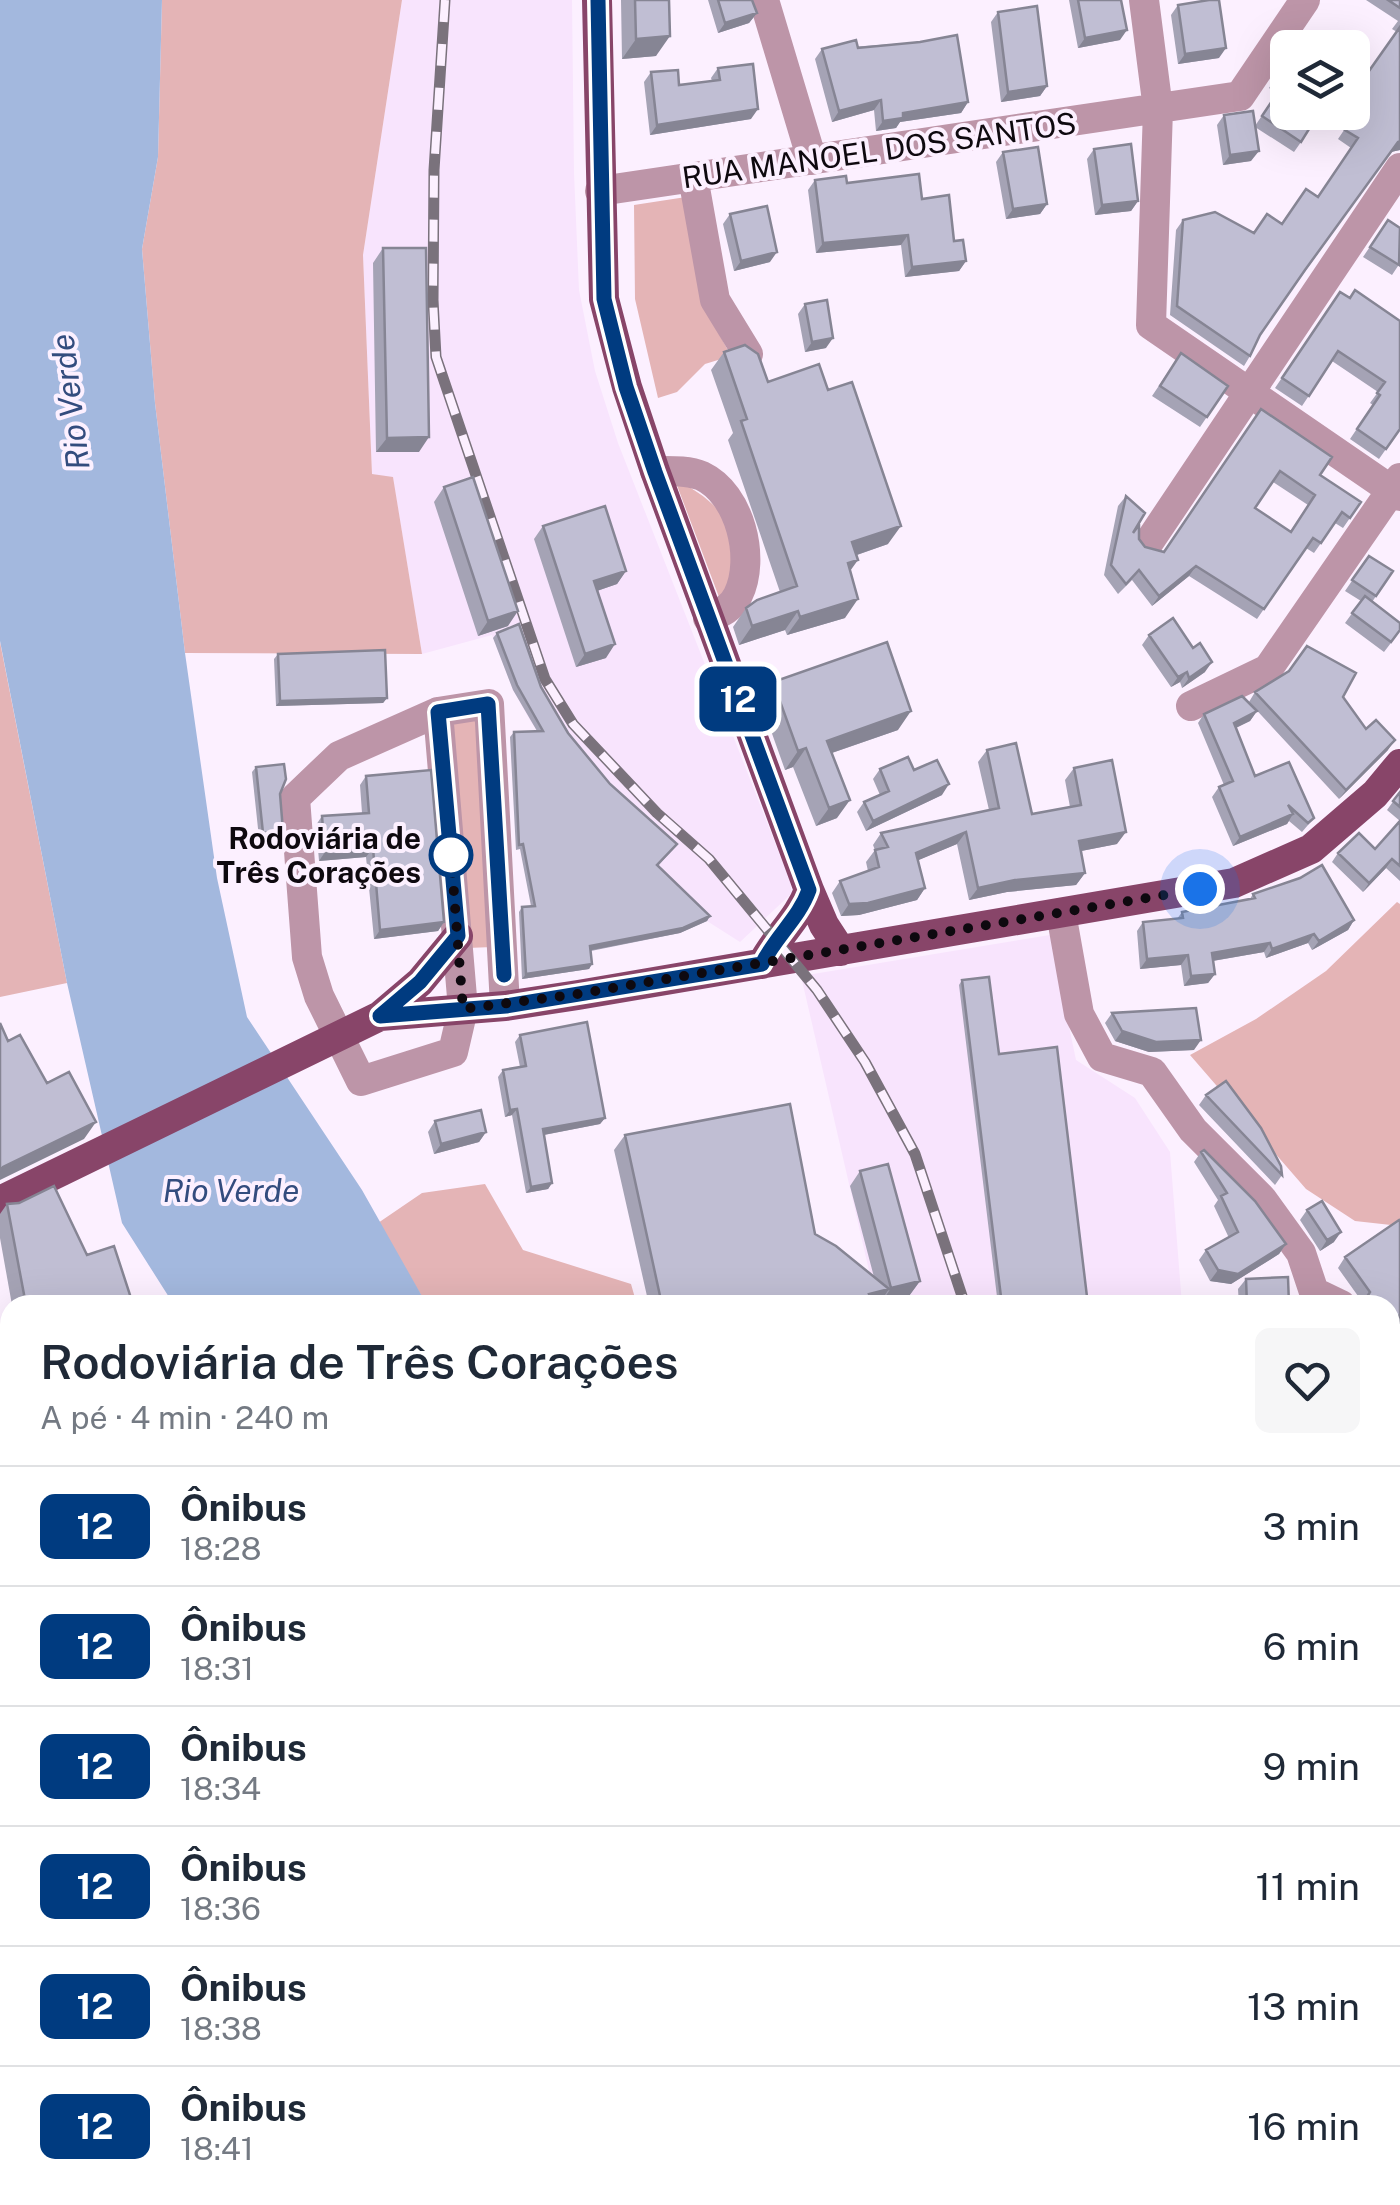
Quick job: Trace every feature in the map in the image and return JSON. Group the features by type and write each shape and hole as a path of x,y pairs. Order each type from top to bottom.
{"main road":[{"path":"598,0 604,299 626,387 655,472 824,926 830,953"},
{"path":"370,1021 506,1006 1234,883 1311,849 1375,794 1400,764"},
{"path":"762,964 774,940 803,906 809,890"},
{"path":"789,924 830,953"},
{"path":"3,1200 370,1021 420,982 458,936"}],"street":[{"path":"764,0 812,160"},
{"path":"1144,0 1158,108 1151,325 1397,488 1268,669 1190,706"},
{"name":"RUA MANOEL DOS SANTOS","path":"600,191 1240,96 1305,0"},
{"path":"1149,542 1400,168"},
{"path":"693,177 715,300 748,354"},
{"path":"655,472 676,470 704,476 725,496 742,524 745,561 740,593 726,611 708,618"},
{"path":"438,712 463,1009 453,1052 361,1081 319,996 308,957 295,798 339,756 438,712 488,704 506,1006"},
{"path":"1061,913 1079,1014 1102,1057 1152,1072 1194,1130 1262,1199 1301,1253 1316,1295"}],"shaded area":[{"path":"162,0 402,0 363,255 372,474 393,477 422,654 185,653 155,403 142,249 158,157"},
{"path":"402,0 572,0 579,290 595,371 618,443 790,881 792,893 740,942 707,921 599,819 531,722 513,690 492,635 422,654 393,478 372,474 363,255"},
{"path":"686,197 704,306 731,356 705,364 677,392 658,398 635,299 634,205"},
{"path":"675,480 706,498 730,527 735,557 722,605"},
{"path":"0,642 67,983 0,997"},
{"path":"479,714 493,947 467,948 452,716"},
{"path":"1397,902 1400,1226 1355,1221 1306,1189 1190,1055 1256,1019 1326,971"},
{"path":"1050,935 1076,1060 1135,1098 1170,1152 1181,1295 875,1295 801,976"},
{"path":"485,1184 523,1250 631,1284 634,1295 421,1295 378,1223 422,1193"}],"water":[{"name":"Rio Verde","path":"0,0 162,0 158,157 142,249 155,403 217,878 247,1017 362,1190 421,1295 168,1295 122,1223 67,983 0,641"}],"building":[{"path":"635,0 669,0 670,36 636,39"},
{"path":"718,0 752,0 757,13 725,23"},
{"path":"1078,0 1121,0 1127,30 1085,38"},
{"path":"1219,0 1226,48 1185,54 1178,5"},
{"path":"1037,6 1047,86 1008,92 998,12"},
{"path":"1400,27 1400,141 1305,270 1250,356 1177,306 1183,220 1215,212 1254,233 1267,214 1282,224 1306,189 1318,197 1358,138 1345,130 1370,130 1370,70"},
{"path":"957,35 968,102 903,113 903,118 883,121 881,100 839,111 822,49 856,40 858,48"},
{"path":"753,64 758,109 657,125 651,72 678,70 679,85 720,80 718,68"},
{"path":"1270,104 1270,121 1262,116"},
{"path":"1253,111 1259,151 1230,155 1224,115"},
{"path":"1283,130 1308,130 1301,142"},
{"path":"1131,144 1138,201 1102,205 1094,149"},
{"path":"1038,147 1047,204 1013,209 1003,152"},
{"path":"919,174 922,199 949,195 954,241 963,240 966,261 912,267 908,235 823,243 815,180 846,176 847,183"},
{"path":"767,206 777,252 741,261 730,214"},
{"path":"1388,220 1400,228 1399,265 1370,247"},
{"path":"383,248 426,248 429,437 387,438"},
{"path":"1355,290 1400,321 1400,429 1386,449 1357,429 1385,382 1338,351 1309,396 1282,378 1340,292 1350,298"},
{"path":"827,300 833,338 812,342 805,304"},
{"path":"745,345 758,354 768,382 819,364 828,390 852,382 901,526 852,542 858,560 848,563 858,599 800,617 798,611 752,626 746,608 797,586 741,421 747,419 724,352"},
{"path":"1181,353 1228,386 1207,417 1160,386"},
{"path":"1261,409 1332,457 1320,475 1361,502 1350,518 1342,512 1321,543 1313,538 1264,609 1196,566 1159,596 1139,570 1126,584 1111,565 1126,496 1145,513 1133,533 1139,525 1139,539 1145,547 1164,552","holes":["1280,471 1315,495 1291,532 1255,508"]},
{"path":"473,477 518,611 488,621 444,487"},
{"path":"605,506 626,571 594,581 615,644 585,654 543,526"},
{"path":"1369,556 1393,571 1376,596 1352,580"},
{"path":"1365,596 1400,623 1391,642 1352,613"},
{"path":"1173,618 1193,648 1200,643 1212,662 1189,678 1187,672 1178,677 1149,635"},
{"path":"519,624 541,687 568,733 610,784 677,844 657,865 710,916 683,928 590,946 592,964 526,974 522,907 535,906 523,844 519,845 514,732 543,731 517,685 497,633"},
{"path":"887,642 911,711 827,741 850,800 829,808 806,748 798,751 773,682"},
{"path":"1307,646 1356,673 1343,697 1366,729 1376,720 1395,740 1346,790 1255,692 1289,671"},
{"path":"385,650 387,698 280,701 278,654"},
{"path":"1242,696 1257,711 1234,723 1255,776 1289,762 1314,818 1308,823 1288,805 1293,814 1240,837 1219,787 1233,781 1204,714"},
{"path":"1016,743 1032,814 1081,805 1074,768 1112,760 1126,832 1079,841 1085,873 978,888 966,832 916,853 925,888 849,904 840,881 879,867 875,850 888,847 881,833 999,808 987,750"},
{"path":"908,757 914,770 937,760 949,784 873,821 864,802 889,791 880,769"},
{"path":"284,764 286,779 280,794 283,831 263,833 256,767"},
{"path":"431,770 444,922 380,930 373,848 325,852 322,816 369,813 366,776"},
{"path":"1400,821 1400,866 1392,859 1369,883 1338,853 1359,833 1375,849"},
{"path":"1322,865 1354,920 1319,941 1314,934 1272,949 1270,943 1212,953 1215,974 1191,976 1188,955 1147,959 1143,922 1183,918 1182,912 1255,898 1253,894 1300,878"},
{"path":"989,977 999,1054 1057,1047 1087,1295 1001,1295 962,980"},
{"path":"1196,1008 1201,1040 1156,1042 1122,1031 1112,1013"},
{"path":"587,1022 605,1118 543,1129 552,1183 531,1187 517,1109 510,1110 503,1070 526,1066 520,1035"},
{"path":"0,1023 8,1041 20,1035 47,1083 69,1072 96,1122 0,1171"},
{"path":"1226,1081 1261,1128 1282,1175 1206,1095"},
{"path":"790,1104 815,1234 889,1289 869,1295 660,1295 625,1135"},
{"path":"481,1110 486,1132 441,1144 435,1121"},
{"path":"1204,1150 1255,1201 1286,1244 1238,1274 1218,1270 1206,1250 1238,1232 1221,1196 1227,1193 1201,1152"},
{"path":"888,1164 920,1281 891,1288 860,1171"},
{"path":"54,1186 87,1255 114,1246 130,1295 24,1295 7,1204 19,1203"},
{"path":"1322,1201 1341,1232 1327,1240 1307,1210"},
{"path":"1399,1220 1400,1295 1368,1295 1370,1292 1345,1257"},
{"path":"1288,1277 1289,1295 1247,1295 1246,1279"}],"railway":[{"path":"445,0 434,170 436,357 545,679 573,724 657,813 709,859 817,990 865,1062 915,1154 962,1295"}],"bus line":[{"name":"12","path":"504,975 488,704 438,712 458,936 420,982 380,1016 506,1006 762,964 774,940 803,906 809,890 655,472 626,387 604,299 598,0"}],"place":[{"name":"Rodoviária de Três Corações","path":"451,855"}],"route":[{"path":"451,855 463,1009 506,1006 1200,889"}]}
